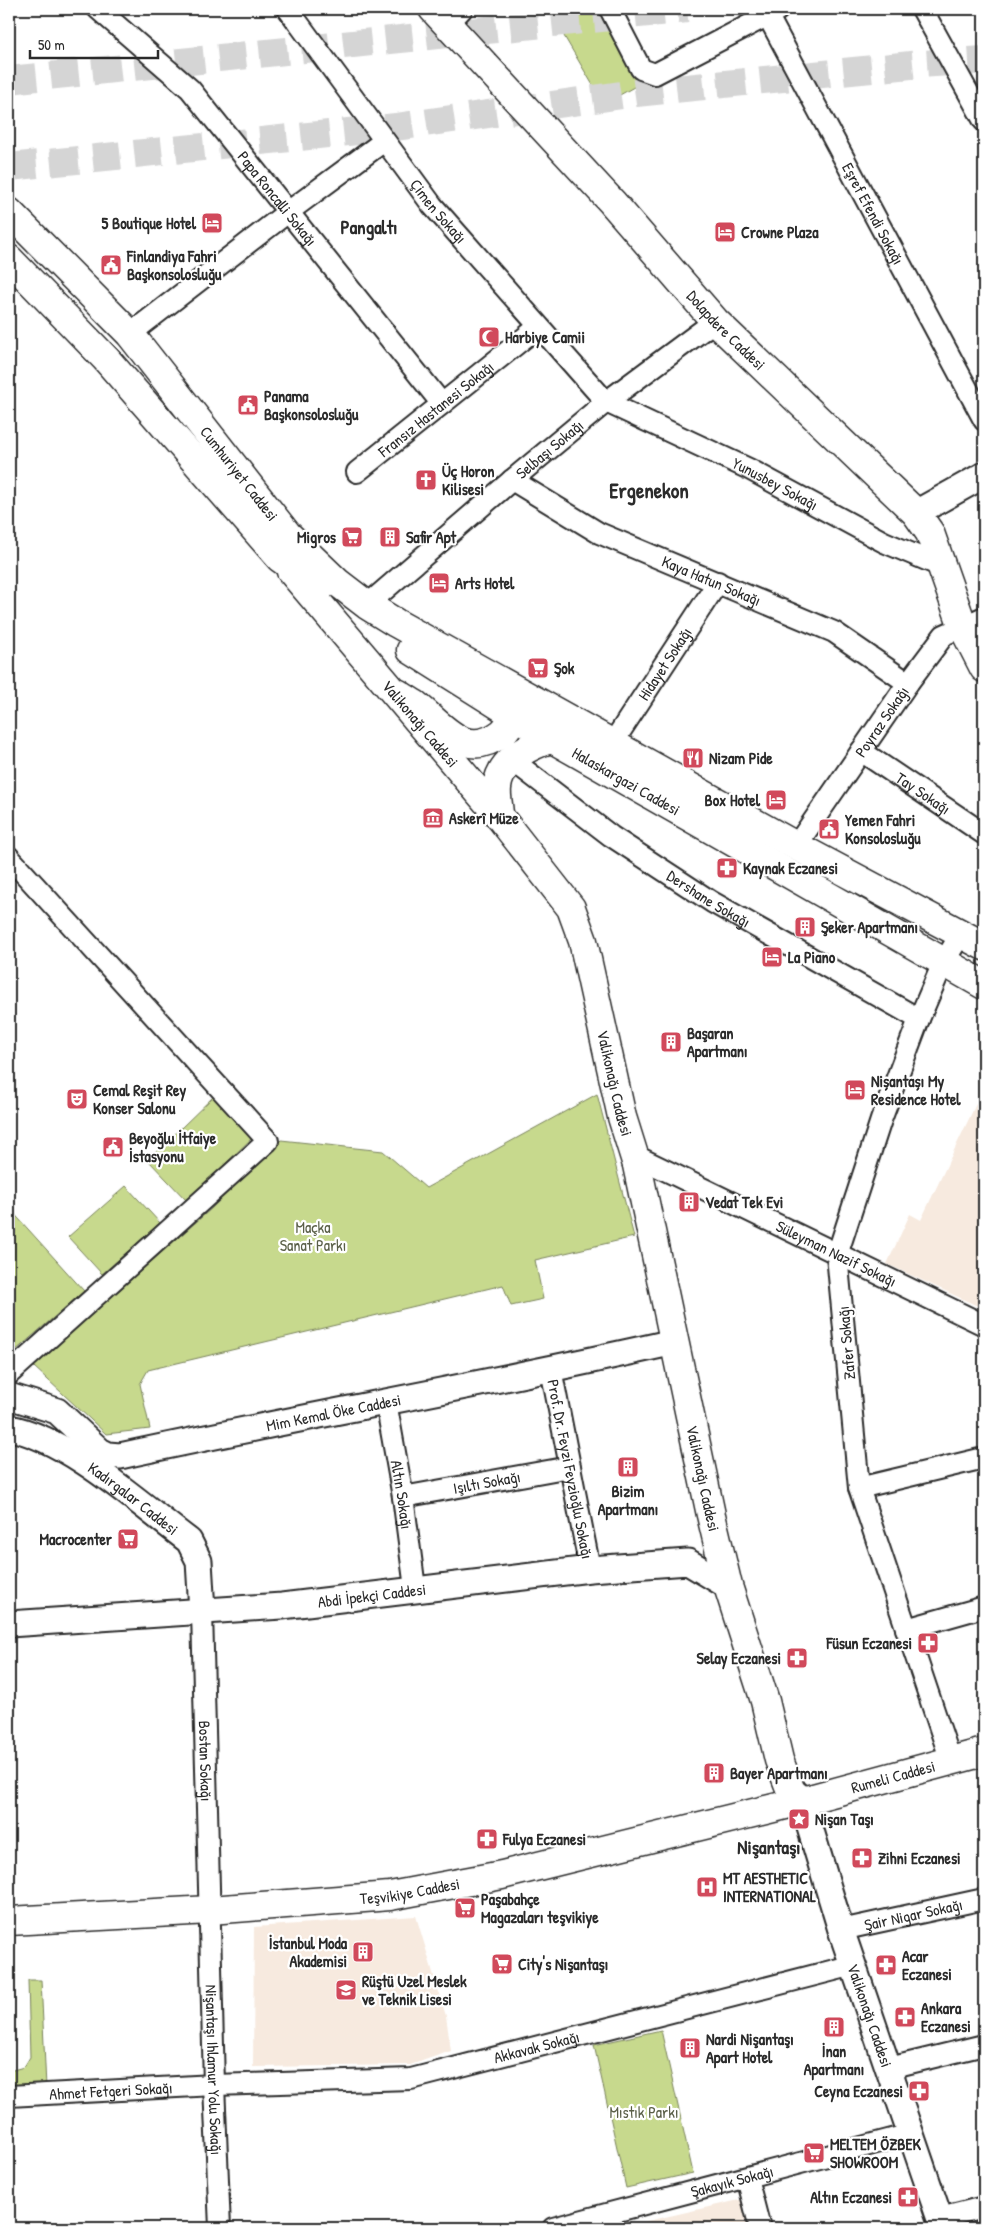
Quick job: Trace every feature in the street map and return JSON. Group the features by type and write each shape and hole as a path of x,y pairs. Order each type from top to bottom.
{"main road":[{"name":"Dolapdere Caddesi","path":"448,14 715,321 916,512 930,533 943,567 974,622 984,668"},
{"name":"Cumhuriyet Caddesi","path":"9,212 130,334 287,534 316,564 367,605 510,686"},
{"name":"Cumhuriyet Caddesi","path":"9,259 106,358 280,558"},
{"name":"Valikonağı Caddesi","path":"280,558 397,693 409,710 499,816 571,908 583,942 622,1117 634,1155 728,1586 765,1701 779,1760 791,1791 802,1801"},
{"name":"Halaskargazi Caddesi","path":"280,558 416,654 513,715 984,985"},
{"name":"Halaskargazi Caddesi","path":"510,686 796,846 973,940"},
{"path":"397,693 416,705 444,730 459,740 474,744 493,739 509,725 517,704 516,696 510,686"},
{"path":"499,816 497,788 502,771 524,750 551,738 566,735 606,741"},
{"name":"Rumeli Caddesi","path":"802,1801 984,1752"},
{"name":"Teşvikiye Caddesi","path":"9,1921 210,1910 390,1896 502,1875 802,1801"}],"street":[{"name":"Papa Roncalli Sokağı","path":"98,9 190,89 442,404"},
{"name":"Çimen Sokağı","path":"288,9 432,205 606,402"},
{"path":"610,9 648,71 770,11"},
{"path":"922,9 984,121"},
{"name":"Eşref Efendi Sokağı","path":"770,11 984,420"},
{"path":"130,334 288,212 384,141"},
{"name":"Selbaşı Sokağı","path":"367,605 606,402 715,321"},
{"name":"Fransız Hastanesi Sokağı","path":"357,472 538,327"},
{"name":"Yunusbey Sokağı","path":"606,402 749,469 884,542 943,567"},
{"path":"916,512 984,475"},
{"name":"Kaya Hatun Sokağı","path":"512,480 598,533 834,632 908,683"},
{"name":"Hidayet Sokağı","path":"606,741 718,582"},
{"name":"Poyraz Sokağı","path":"796,846 908,683 944,635 974,622"},
{"name":"Tay Sokağı","path":"861,751 984,834"},
{"name":"Dershane Sokağı","path":"512,760 611,836 712,902 919,1019"},
{"path":"9,858 268,1141 9,1374"},
{"name":"Zafer Sokağı","path":"951,1761 859,1488 837,1255 881,1120 919,1019 943,963 973,940"},
{"name":"Süleyman Nazif Sokağı","path":"634,1155 984,1325"},
{"path":"984,1325 984,1332"},
{"name":"Mim Kemal Öke Caddesi","path":"107,1467 120,1456 551,1369 674,1342"},
{"name":"Prof. Dr. Feyzi Feyzioğlu Sokağı","path":"551,1369 590,1569"},
{"path":"9,1396 57,1411 100,1451 107,1467"},
{"name":"Altın Sokağı","path":"386,1402 403,1497 415,1588"},
{"name":"Kadırgalar Caddesi","path":"9,1428 22,1430 107,1467 189,1541 199,1562 202,1611"},
{"path":"859,1488 984,1458"},
{"name":"Işıltı Sokağı","path":"403,1497 570,1467"},
{"name":"Abdi İpekçi Caddesi","path":"9,1624 282,1606 415,1588 590,1569 688,1562 728,1586"},
{"path":"906,1629 984,1608"},
{"name":"Bostan Sokağı","path":"202,1611 210,1910"},
{"name":"Valikonağı Caddesi","path":"802,1801 841,1930 941,2223"},
{"name":"Şair Nigar Sokağı","path":"841,1930 984,1898"},
{"name":"Nişantaşı Ihlamur Yolu Sokağı","path":"210,1910 214,2085 220,2228"},
{"name":"Akkavak Sokağı","path":"214,2085 411,2080 854,1965"},
{"path":"889,2068 984,2045"},
{"name":"Ahmet Fetgeri Sokağı","path":"9,2096 214,2085"},
{"name":"Şakayık Sokağı","path":"553,2228 911,2134"},
{"path":"747,2178 760,2228"},
{"path":"941,2223 984,2207"}],"shaded area":[{"path":"984,1087 984,1309 887,1264 910,1214 921,1220"},
{"name":"Rüştü Uzel Meslek ve Teknik Lisesi","path":"416,1916 446,2016 451,2051 410,2065 253,2067 254,1927"},
{"path":"748,2198 754,2228 617,2228"}],"green space":[{"path":"529,9 601,9 641,83 604,104 551,14"},
{"name":"Maçka Sanat Parkı","path":"597,1094 634,1237 535,1260 543,1299 511,1306 503,1285 148,1370 140,1384 150,1429 106,1434 33,1366 212,1208 281,1140 383,1151 426,1188"},
{"path":"214,1096 254,1136 187,1201 148,1160"},
{"path":"126,1186 160,1223 102,1274 68,1237"},
{"path":"9,1208 84,1291 14,1352 9,1352"},
{"path":"28,1980 41,1980 46,2087 9,2088 9,2071 24,2067 30,2057"},
{"name":"Mıstık Parkı","path":"661,2030 693,2173 626,2188 594,2045"}],"tunnel":[{"path":"9,80 687,9"},
{"path":"9,167 396,127 636,93 921,64 984,60"}],"place":[{"name":"5 Boutique Hotel","path":"212,223"},
{"name":"Crowne Plaza","path":"725,232"},
{"name":"Finlandiya Fahri Başkonsolosluğu","path":"111,265"},
{"name":"Harbiye Camii","path":"489,337"},
{"name":"Panama Başkonsolosluğu","path":"248,405"},
{"name":"Üç Horon Kilisesi","path":"426,480"},
{"name":"Migros","path":"352,537"},
{"name":"Safir Apt","path":"390,537"},
{"name":"Arts Hotel","path":"439,583"},
{"name":"Şok","path":"538,668"},
{"name":"Nizam Pide","path":"693,758"},
{"name":"Box Hotel","path":"776,800"},
{"name":"Askerî Müze","path":"433,818"},
{"name":"Yemen Fahri Konsolosluğu","path":"829,829"},
{"name":"Kaynak Eczanesi","path":"727,868"},
{"name":"Şeker Apartmanı","path":"805,927"},
{"name":"La Piano","path":"772,957"},
{"name":"Başaran Apartmanı","path":"671,1042"},
{"name":"Nișantașı My Residence Hotel","path":"855,1090"},
{"name":"Cemal Reşit Rey Konser Salonu","path":"77,1099"},
{"name":"Beyoğlu İtfaiye İstasyonu","path":"113,1147"},
{"name":"Vedat Tek Evi","path":"689,1202"},
{"name":"Bizim Apartmanı","path":"628,1467"},
{"name":"Macrocenter","path":"128,1539"},
{"name":"Füsun Eczanesi","path":"928,1643"},
{"name":"Selay Eczanesi","path":"797,1658"},
{"name":"Bayer Apartmanı","path":"714,1773"},
{"name":"Nişan Taşı","path":"799,1819"},
{"name":"Fulya Eczanesi","path":"487,1839"},
{"name":"Zihni Eczanesi","path":"862,1858"},
{"name":"MT AESTHETIC INTERNATIONAL","path":"707,1887"},
{"name":"Paşabahçe Magazaları teşvikiye","path":"465,1908"},
{"name":"İstanbul Moda Akademisi","path":"363,1952"},
{"name":"City's Nişantaşı","path":"502,1964"},
{"name":"Acar Eczanesi","path":"886,1965"},
{"name":"Rüştü Uzel Meslek ve Teknik Lisesi","path":"346,1990"},
{"name":"Ankara Eczanesi","path":"905,2017"},
{"name":"İnan Apartmanı","path":"834,2027"},
{"name":"Nardi Nişantaşı Apart Hotel","path":"690,2048"},
{"name":"Ceyna Eczanesi","path":"919,2091"},
{"name":"MELTEM ÖZBEK SHOWROOM","path":"814,2153"},
{"name":"Altın Eczanesi","path":"908,2197"}],"district":[{"name":"Pangaltı","path":"369,227"},
{"name":"Ergenekon","path":"649,490"},
{"name":"Nişantaşı","path":"769,1847"}]}
